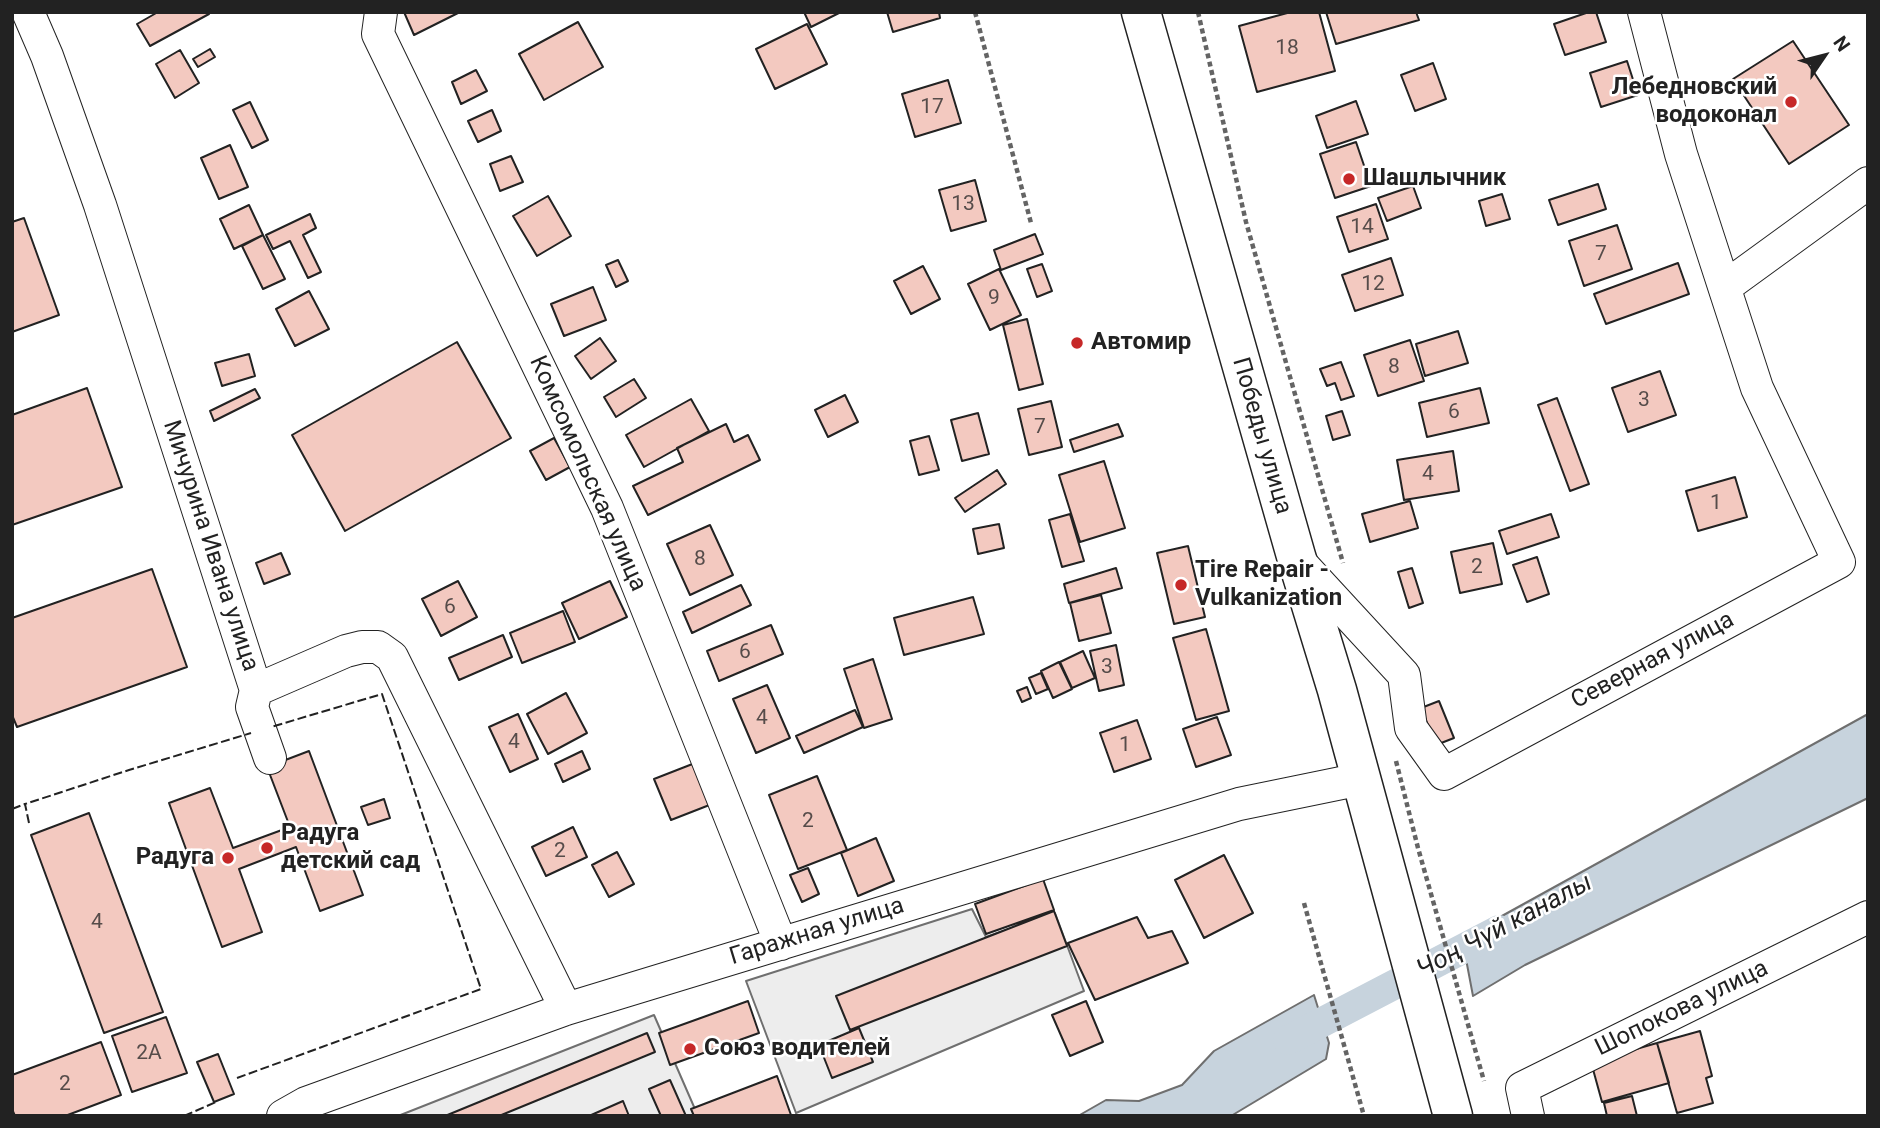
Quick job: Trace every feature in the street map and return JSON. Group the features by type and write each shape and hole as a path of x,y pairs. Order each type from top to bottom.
{"main road":[{"name":"Победы улица","path":"1141,12 1361,779 1401,854 1453,1115"}],"street":[{"name":"Мичурина Ивана улица","path":"28,12 47,56 100,205 256,690 346,651 362,647 378,648 392,657 566,1009"},
{"name":"Комсомольская улица","path":"381,12 378,34 607,508 781,944"},
{"name":"Северная улица","path":"1296,556 1404,676 1411,728 1444,774 1839,562 1758,388 1681,154 1644,12"},
{"path":"1725,287 1868,183"},
{"path":"256,690 252,706 270,758"},
{"name":"Гаражная улица","path":"283,1116 306,1103 566,1009 1239,804 1361,779"},
{"name":"Шопокова улица","path":"1528,1116 1522,1088 1868,917"}],"path":[{"path":"975,12 1031,223"},
{"path":"1198,12 1246,222 1343,564"},
{"path":"1395,756 1401,854 1484,1081"},
{"path":"1304,902 1364,1116"}],"shaded area":[{"path":"972,909 986,937 1055,913 1084,991 796,1113 746,981"},
{"path":"654,1015 698,1116 398,1116"}],"water":[{"path":"1868,714 1868,798 1525,965 1473,996 1462,938"},
{"path":"1314,995 1329,1043 1326,1059 1231,1116 1078,1116 1106,1100 1139,1101 1182,1085 1214,1051"}],"building":[{"path":"158,12 209,14 150,46 137,24"},
{"path":"404,12 460,12 414,35"},
{"path":"804,12 841,12 811,27"},
{"path":"887,12 939,12 940,18 893,32"},
{"path":"1291,12 1319,12 1335,71 1257,92 1239,26"},
{"path":"1326,12 1416,12 1419,20 1336,44"},
{"path":"1596,12 1606,42 1565,55 1554,24"},
{"path":"578,22 603,67 544,100 519,54"},
{"path":"807,24 827,64 775,89 756,49"},
{"name":"Лебедновский водоконал","path":"1793,41 1849,125 1789,164 1733,79"},
{"path":"210,49 215,57 198,67 193,59"},
{"path":"180,50 199,83 175,98 156,64"},
{"path":"1627,61 1638,95 1601,107 1590,73"},
{"path":"1433,63 1446,99 1415,111 1401,75"},
{"path":"476,70 487,91 461,104 452,82"},
{"path":"948,80 961,123 915,137 902,94"},
{"path":"1356,101 1368,134 1327,148 1316,116"},
{"path":"250,102 268,140 252,148 233,110"},
{"path":"492,110 501,131 478,142 468,121"},
{"path":"1356,142 1371,186 1335,198 1320,154"},
{"path":"230,145 248,187 219,199 201,158"},
{"path":"511,156 523,182 500,191 490,164"},
{"path":"975,180 986,221 951,231 939,190"},
{"path":"1598,184 1606,209 1558,225 1549,200"},
{"path":"1413,186 1421,208 1387,221 1378,198"},
{"path":"1502,194 1510,219 1486,226 1479,201"},
{"path":"548,196 571,236 537,256 513,216"},
{"path":"1376,204 1388,239 1349,252 1337,217"},
{"path":"249,205 263,235 234,249 220,219"},
{"path":"310,214 316,228 303,235 321,272 308,278 290,241 273,249 266,235"},
{"path":"24,218 59,315 12,332 12,222"},
{"path":"1617,225 1632,269 1584,286 1569,241"},
{"path":"1035,234 1043,254 1001,270 994,250"},
{"path":"263,235 285,279 263,289 242,246"},
{"path":"1391,258 1403,295 1355,311 1342,275"},
{"path":"618,260 628,281 616,287 606,265"},
{"path":"1678,263 1689,294 1606,324 1594,294"},
{"path":"1042,264 1052,291 1037,297 1027,269"},
{"path":"923,266 940,299 911,314 894,281"},
{"path":"999,269 1021,315 990,330 968,284"},
{"path":"593,287 606,320 564,336 551,304"},
{"path":"309,291 329,329 295,346 276,309"},
{"path":"1027,319 1043,384 1019,390 1003,325"},
{"path":"1458,331 1468,363 1425,376 1416,344"},
{"path":"600,338 616,361 591,379 575,356"},
{"path":"1410,340 1424,381 1378,396 1364,355"},
{"path":"457,342 511,438 345,531 292,435"},
{"path":"249,354 255,376 222,386 215,363"},
{"path":"1341,362 1354,396 1341,400 1335,383 1327,386 1320,369"},
{"path":"1660,371 1676,415 1628,432 1612,388"},
{"path":"634,379 646,398 616,417 604,397"},
{"path":"87,388 122,487 12,525 12,415"},
{"path":"1480,388 1489,423 1427,437 1419,403"},
{"path":"255,389 260,398 214,421 210,411"},
{"path":"845,395 858,422 828,437 815,410"},
{"path":"1557,398 1589,484 1570,491 1538,405"},
{"path":"691,399 709,431 644,467 626,435"},
{"path":"1051,401 1062,447 1029,455 1018,409"},
{"path":"1342,411 1350,435 1333,440 1326,416"},
{"path":"978,413 989,454 962,461 951,420"},
{"path":"726,424 734,442 748,435 760,460 648,515 633,486 683,462 677,448"},
{"path":"1118,424 1123,436 1074,452 1070,440"},
{"path":"929,436 939,470 919,475 910,441"},
{"path":"554,438 570,467 546,480 530,451"},
{"path":"1453,451 1459,491 1404,500 1397,460"},
{"path":"1104,461 1125,528 1080,542 1059,475"},
{"path":"997,470 1006,484 965,512 955,498"},
{"path":"1735,477 1747,517 1698,531 1686,491"},
{"path":"1410,501 1418,528 1370,542 1362,514"},
{"path":"1070,514 1084,561 1062,567 1049,520"},
{"path":"1551,514 1559,537 1507,554 1499,531"},
{"path":"999,524 1004,548 978,554 973,529"},
{"path":"710,525 733,575 690,595 667,544"},
{"path":"1493,543 1502,584 1460,593 1451,552"},
{"name":"Tire Repair - Vulkanization","path":"1188,546 1205,617 1174,624 1157,553"},
{"path":"281,553 290,574 264,584 256,563"},
{"path":"1537,557 1549,594 1527,602 1513,565"},
{"path":"1116,568 1122,588 1069,603 1064,584"},
{"path":"1412,568 1423,603 1409,608 1398,572"},
{"path":"152,569 187,667 17,727 12,715 12,618"},
{"path":"458,581 477,617 441,636 422,599"},
{"path":"610,581 627,617 579,639 562,603"},
{"path":"741,585 751,605 692,633 683,612"},
{"path":"1101,595 1111,633 1079,641 1070,603"},
{"path":"973,597 984,634 904,655 894,618"},
{"path":"563,611 575,642 522,663 510,633"},
{"path":"771,625 783,654 719,681 707,651"},
{"path":"1206,629 1229,711 1196,720 1173,638"},
{"path":"503,635 512,657 459,680 449,658"},
{"path":"1116,645 1124,685 1099,691 1090,651"},
{"path":"1083,651 1095,678 1072,688 1060,662"},
{"path":"873,659 892,719 864,728 844,669"},
{"path":"1059,662 1072,689 1053,698 1041,671"},
{"path":"1041,673 1048,689 1036,694 1029,678"},
{"path":"767,685 790,738 756,753 733,699"},
{"path":"1027,687 1031,698 1022,702 1017,691"},
{"path":"566,693 587,733 548,754 527,714"},
{"path":"1439,701 1454,738 1436,745 1421,708"},
{"path":"855,710 863,727 804,753 796,736"},
{"path":"518,714 538,759 510,772 489,727"},
{"path":"1217,717 1231,755 1196,767 1183,729"},
{"path":"1137,720 1151,759 1114,772 1100,733"},
{"name":"Радуга","path":"309,751 363,895 320,911 296,847 239,869 262,932 222,947 169,803 210,788 233,848 290,827 267,767"},
{"path":"582,751 590,769 563,782 555,764"},
{"path":"695,763 712,804 671,820 654,779"},
{"path":"817,776 847,850 798,869 769,795"},
{"path":"384,799 390,818 368,825 361,807"},
{"path":"89,813 163,1012 104,1033 31,835"},
{"path":"573,827 587,857 546,876 532,847"},
{"path":"876,838 894,881 858,896 841,853"},
{"path":"617,852 634,884 609,897 592,865"},
{"path":"1224,855 1253,913 1204,938 1175,880"},
{"path":"808,868 819,894 802,902 790,875"},
{"path":"1043,879 1054,910 986,934 975,904"},
{"path":"1054,911 1067,946 850,1030 836,996"},
{"path":"1137,917 1148,938 1172,931 1188,963 1095,1000 1068,943"},
{"name":"Союз водителей","path":"748,1001 759,1033 670,1065 659,1033"},
{"path":"1086,1001 1103,1042 1070,1056 1052,1015"},
{"path":"166,1017 187,1073 132,1092 112,1036"},
{"path":"859,1028 873,1062 832,1078 819,1045"},
{"path":"1700,1031 1712,1076 1706,1078 1713,1103 1677,1113 1657,1043"},
{"path":"647,1033 655,1052 499,1116 445,1116"},
{"path":"101,1042 121,1095 65,1116 15,1116 12,1109 12,1075"},
{"path":"1657,1043 1669,1083 1602,1102 1591,1062"},
{"path":"218,1054 234,1094 214,1102 197,1062"},
{"path":"777,1076 791,1115 694,1116 691,1109"},
{"path":"670,1080 686,1116 661,1116 649,1089"},
{"path":"1632,1096 1637,1116 1607,1116 1604,1103"},
{"path":"623,1101 629,1116 589,1116"}],"waterway":[{"name":"Чоң Чүй каналы","path":"1288,1040 1499,930"}],"fence":[{"path":"237,1078 481,989 382,694 271,727"},
{"path":"29,823 25,804 251,733"},
{"path":"12,809 25,804"},
{"path":"184,1116 216,1102"}],"place":[{"name":"Лебедновский водоконал","path":"1791,102"},
{"name":"Шашлычник","path":"1349,179"},
{"name":"Автомир","path":"1077,343"},
{"name":"Tire Repair - Vulkanization","path":"1181,585"},
{"name":"Радуга детский сад","path":"267,848"},
{"name":"Радуга","path":"228,858"},
{"name":"Союз водителей","path":"690,1049"}]}
